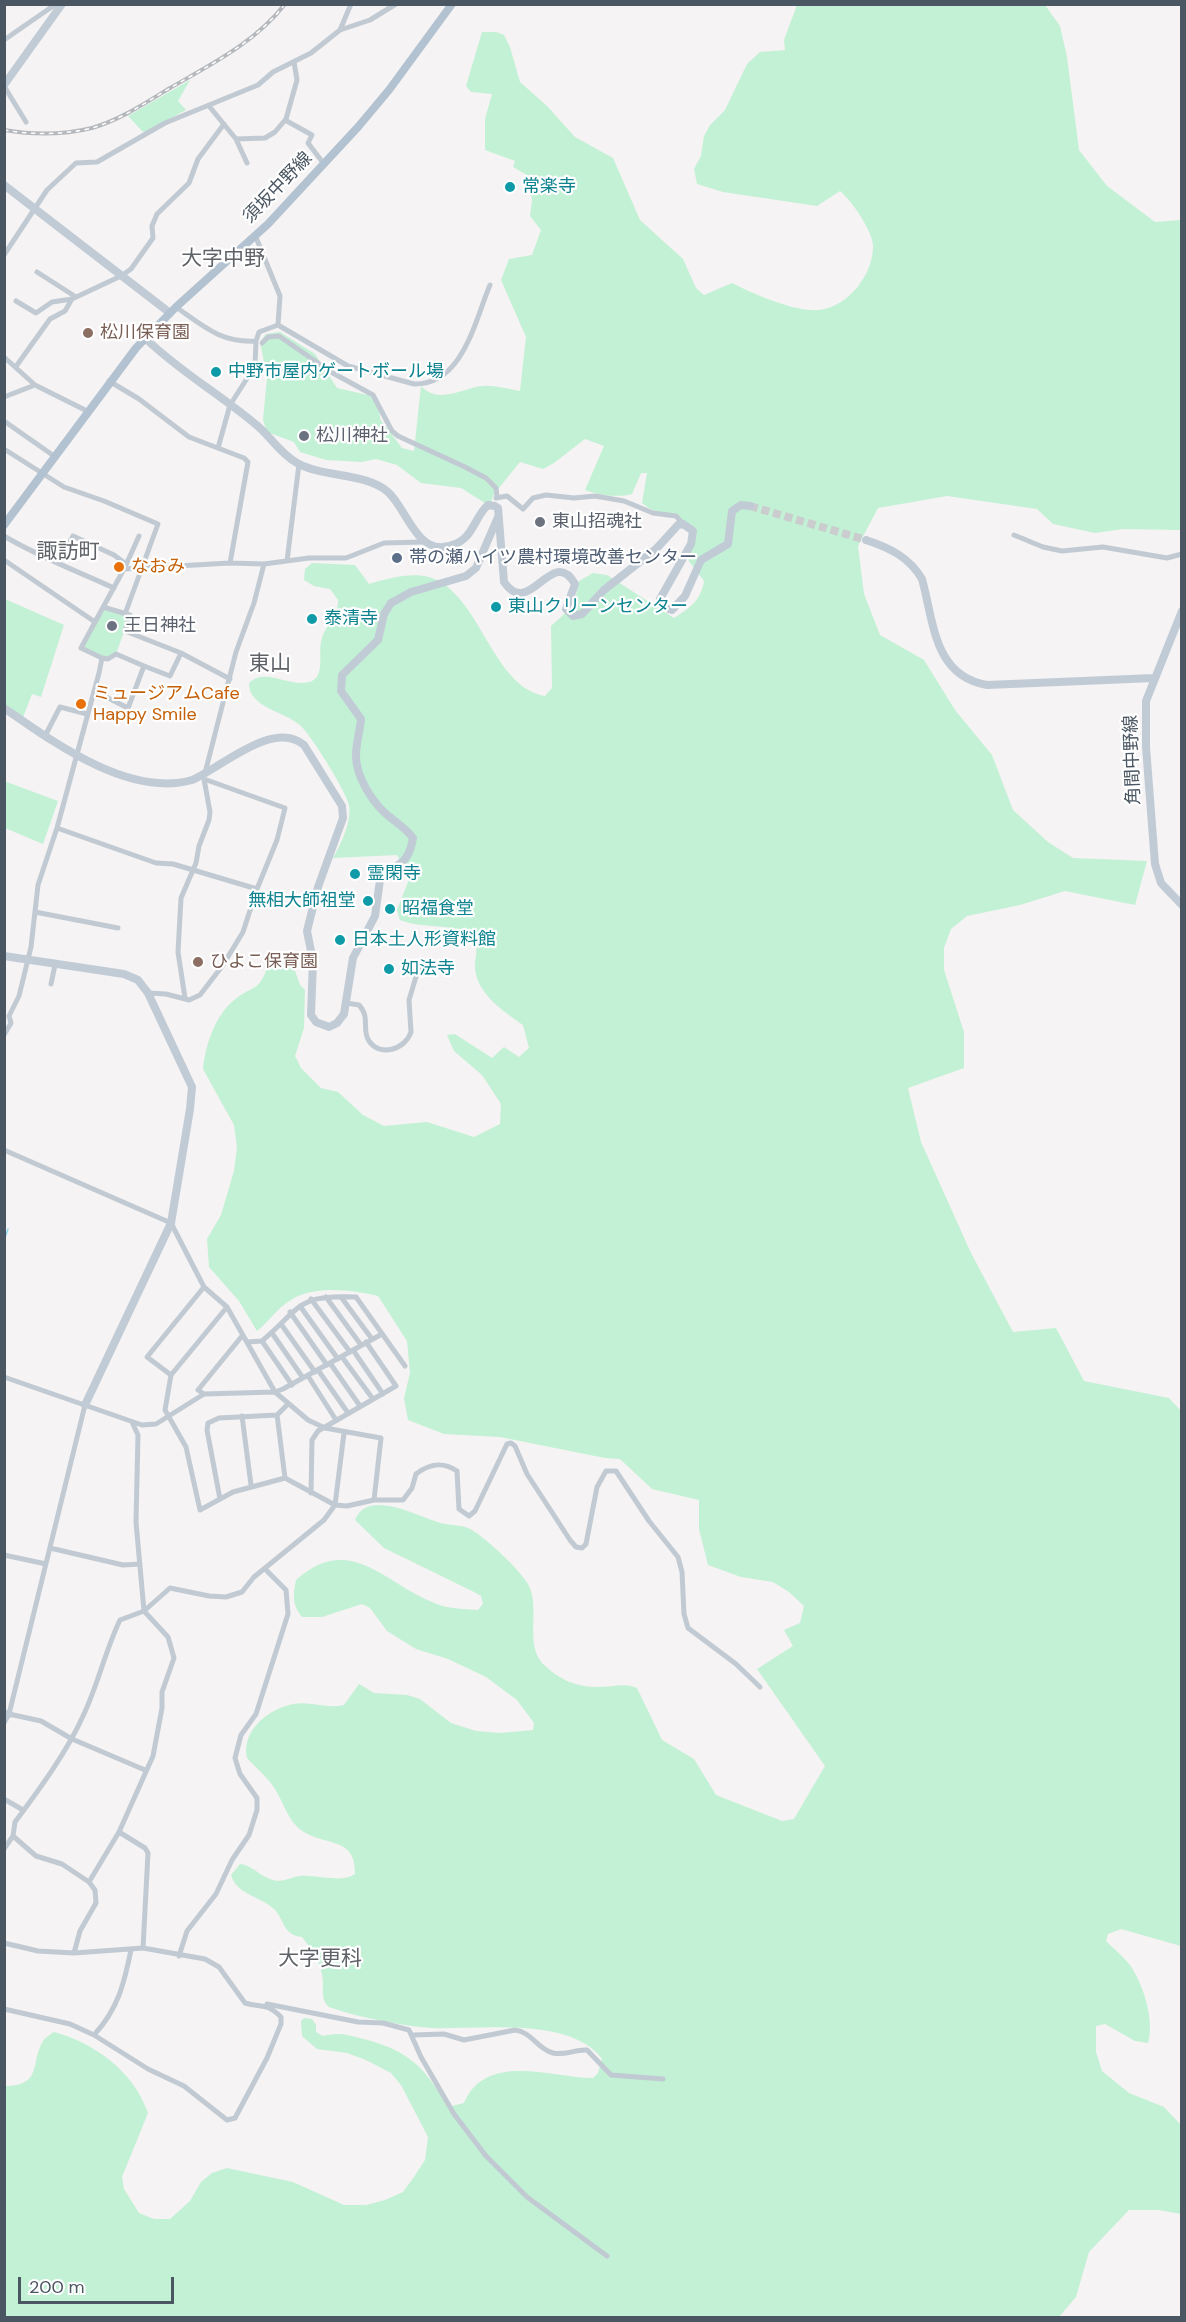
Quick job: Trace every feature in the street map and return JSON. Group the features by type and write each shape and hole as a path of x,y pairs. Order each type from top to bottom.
{"main road":[{"name":"須坂中野線","path":"4,525 87,411 146,338 173,310 255,235 324,164 389,90 452,4"}],"street":[{"path":"340,30 351,4"},
{"path":"4,255 47,190 76,164 98,162 165,123 258,85 273,72 294,62 340,30 370,20 396,4"},
{"path":"4,40 52,6 60,6"},
{"path":"26,122 4,85 60,6"},
{"path":"236,139 265,138 275,132 285,120 297,80 294,62"},
{"path":"209,106 236,139 247,163"},
{"path":"285,120 312,135 308,142 324,164"},
{"path":"16,301 36,313 52,302 74,298 121,276 130,269 153,238 152,226 157,214 189,183 198,159 224,124"},
{"path":"4,185 121,276 173,310 218,335 238,342 259,342 268,337 279,336 331,372 369,392 380,404 392,431 412,444 486,478 496,488 502,568 504,582 509,589 523,593 529,591 545,577 557,572 566,574 575,584 566,609 573,616 582,614 604,590 656,549 678,525 683,524"},
{"path":"255,235 280,296 278,325"},
{"path":"36,272 74,298"},
{"path":"278,325 348,366 414,384 424,384 451,369 476,323 490,285"},
{"path":"16,365 50,319 65,311 74,298"},
{"path":"218,448 230,405 255,366 259,332 278,325"},
{"path":"146,338 173,365 256,425 282,453 299,464 322,473 377,484 397,501 424,542"},
{"path":"4,357 16,365 35,385 87,411"},
{"path":"110,381 139,399 189,437 244,458 248,462 230,563"},
{"path":"4,397 35,385"},
{"path":"4,421 54,456"},
{"path":"4,449 42,475 72,491 104,501 158,524 125,614"},
{"path":"287,561 299,464"},
{"path":"59,562 73,536 114,555 125,567 140,568 230,563 264,564 309,558 346,558 384,543 424,542 444,547 462,540 474,530 483,509 507,496 523,509 533,498 546,495 611,498 653,513 676,516 693,531 691,544 660,599 663,607 672,610 686,596 701,560 728,544 732,511 741,505 750,506"},
{"path":"4,708 75,756 147,783 181,783 204,776 262,741 278,736 298,740 311,753 342,806 343,818 318,887 307,931 313,961 311,1015 316,1022 329,1027 337,1023 344,1014 353,958 375,916 380,880 401,866 411,850 413,838 405,827 386,814 374,800 362,778 356,759 361,719 341,691 342,675 348,666 378,640 384,614 391,603 411,592 466,576 476,568 498,517"},
{"path":"1014,535 1043,547 1062,551 1103,548 1167,558 1182,554"},
{"path":"4,536 33,553 59,562 114,588"},
{"path":"139,536 125,567 81,648 102,658 108,659 116,654 170,676 181,653"},
{"path":"866,540 891,548 916,570 922,579 945,659 957,674 972,682 987,685 1154,678"},
{"path":"4,560 95,621"},
{"path":"185,998 178,952 181,898 193,870 210,812 204,776 264,564"},
{"path":"103,607 130,615 125,631 181,653 230,679"},
{"name":"角間中野線","path":"1182,611 1146,701 1153,847 1158,878 1182,905"},
{"path":"4,1035 11,1023 7,1016 19,996 27,961 38,885 57,828 102,658"},
{"path":"94,691 128,708 144,666"},
{"path":"45,736 60,707 87,714"},
{"path":"148,993 194,1000 200,995 224,965 243,932 266,862 277,840 285,808 204,776"},
{"path":"57,828 156,863 193,870 258,889"},
{"path":"35,912 118,928"},
{"path":"4,956 124,974 138,980 148,993 192,1087 171,1223 85,1404 4,1723"},
{"path":"51,984 56,964"},
{"path":"346,1003 359,1005 366,1013 367,1037 377,1049 384,1051 399,1047 411,1032 409,1000 418,970 425,967"},
{"path":"4,1150 171,1223 204,1287 227,1306 275,1392 288,1404 325,1428 344,1433 381,1437 374,1500"},
{"path":"171,1375 147,1357 204,1287"},
{"path":"326,1297 367,1342"},
{"path":"311,1494 312,1440 318,1431 396,1386 341,1297"},
{"path":"247,1342 262,1341 281,1324 290,1312 311,1299 356,1298 405,1366"},
{"path":"311,1299 383,1394"},
{"path":"300,1305 373,1399"},
{"path":"227,1306 171,1375 165,1410 186,1447 200,1510 251,1485 285,1478 335,1505 347,1506 374,1500 403,1500 412,1488 416,1474 425,1467 447,1464 457,1471 459,1509 469,1516 479,1504 507,1444 511,1443 515,1446 527,1474 573,1545 582,1548 586,1544 597,1487 606,1471 616,1471 678,1557 682,1572 684,1614 688,1628 736,1664 760,1687"},
{"path":"290,1312 360,1406"},
{"path":"281,1324 348,1413"},
{"path":"272,1333 336,1420"},
{"path":"4,1377 132,1422 156,1424 204,1394 275,1392 292,1385 382,1334"},
{"path":"204,1394 198,1390 242,1336"},
{"path":"262,1341 292,1385"},
{"path":"220,1499 207,1430 208,1423 219,1418 277,1415 288,1404"},
{"path":"277,1415 285,1478"},
{"path":"242,1416 251,1485"},
{"path":"89,1882 119,1832 144,1770 153,1756 162,1708 162,1692 174,1658 168,1637 144,1611 136,1522 138,1435 132,1422"},
{"path":"4,1849 13,1836 15,1822 72,1739 84,1715 107,1648 120,1620 144,1611 170,1588 226,1597 242,1592 265,1569 324,1520 335,1505 344,1433"},
{"path":"50,1548 123,1565 140,1564"},
{"path":"4,1555 46,1564"},
{"path":"178,1956 187,1931 216,1894 232,1860 249,1835 257,1810 257,1798 237,1766 235,1758 241,1734 256,1714 288,1614 286,1590 265,1569"},
{"path":"7,1714 41,1721 72,1739 144,1770"},
{"path":"4,1799 23,1810"},
{"path":"119,1832 145,1848 148,1853 143,1948"},
{"path":"13,1836 21,1840 36,1856 63,1864 89,1882 98,1896 94,1909 80,1931 74,1953"},
{"path":"4,1943 38,1951 74,1953 143,1948 212,1962 219,1966 245,2003 262,2004 358,2022 405,2027 413,2035 421,2057 454,2114 486,2156 526,2197 607,2256"},
{"path":"94,2035 111,2016 114,2004 121,1993 131,1950"},
{"path":"4,2009 70,2024 94,2035 148,2069 202,2097 227,2120 235,2118 254,2085 281,2024 281,2017 262,2004"},
{"path":"413,2035 444,2034 464,2040 520,2031 555,2054 587,2050 614,2076 663,2079"}],"green space":[{"path":"797,5 1045,5 1060,26 1067,57 1079,150 1107,186 1155,222 1181,220 1181,530 1123,529 1095,533 1053,524 1037,509 947,496 878,508 858,546 864,594 880,635 924,660 955,710 992,755 1013,810 1048,842 1073,858 1147,861 1135,905 1065,891 1020,905 967,916 951,929 944,948 944,970 964,1032 964,1068 908,1088 921,1142 971,1253 1013,1332 1056,1328 1084,1381 1169,1398 1181,1411 1181,1946 1121,1929 1108,1934 1106,1941 1130,1965 1139,1982 1149,2013 1150,2034 1148,2043 1135,2041 1105,2024 1096,2026 1096,2052 1102,2071 1129,2093 1164,2107 1181,2125 1181,2214 1159,2210 1129,2210 1089,2252 1076,2297 1059,2317 5,2317 4,2086 16,2085 30,2078 43,2041 54,2032 84,2044 111,2061 123,2072 142,2098 148,2113 122,2177 124,2189 139,2213 154,2219 170,2219 190,2201 201,2182 212,2173 227,2168 293,2182 344,2205 366,2205 403,2192 425,2160 428,2137 401,2085 391,2073 366,2060 347,2053 317,2049 302,2036 301,2021 304,2018 312,2019 316,2025 316,2032 323,2036 348,2035 380,2044 404,2055 432,2081 448,2107 464,2103 474,2087 488,2077 504,2072 540,2072 593,2078 598,2073 602,2059 588,2045 569,2036 523,2028 420,2027 366,2018 329,2007 323,1996 323,1979 319,1965 305,1941 302,1937 288,1931 271,1906 238,1887 231,1875 240,1864 249,1866 276,1881 300,1876 343,1878 355,1874 351,1854 338,1844 313,1836 298,1828 273,1786 247,1758 246,1748 252,1730 274,1711 300,1703 344,1705 359,1684 374,1693 407,1695 420,1699 451,1723 476,1731 500,1733 533,1730 534,1723 517,1700 486,1677 448,1659 416,1649 387,1631 370,1608 362,1604 322,1617 302,1617 294,1600 296,1580 316,1566 334,1560 351,1561 368,1566 418,1596 442,1606 478,1610 483,1604 481,1596 474,1592 384,1548 355,1520 362,1510 382,1505 395,1507 441,1523 468,1528 487,1541 528,1584 533,1603 534,1646 543,1664 561,1678 581,1686 627,1685 637,1688 662,1740 694,1759 716,1795 782,1821 794,1819 825,1766 757,1669 793,1646 784,1630 800,1623 804,1606 789,1592 773,1582 741,1577 708,1565 699,1529 699,1500 652,1489 620,1459 500,1437 444,1434 408,1420 404,1398 410,1373 407,1341 378,1296 334,1290 311,1292 286,1303 257,1331 239,1301 209,1267 207,1239 221,1215 234,1171 237,1147 234,1125 203,1069 209,1041 221,1015 240,995 256,987 263,979 269,961 280,956 292,962 300,985 305,990 304,1028 295,1056 301,1068 321,1088 338,1092 363,1115 384,1126 427,1122 474,1137 500,1124 501,1104 482,1075 454,1051 447,1035 455,1034 492,1058 504,1047 519,1057 529,1048 523,1025 492,1001 480,985 475,967 476,942 472,934 454,928 400,920 397,910 410,877 397,855 333,858 342,839 350,811 342,788 320,751 300,725 268,708 254,698 250,691 249,683 256,678 271,677 304,683 312,681 319,673 322,638 336,610 338,600 330,589 314,586 304,580 305,569 312,563 355,565 369,584 414,575 429,577 447,586 474,619 511,676 527,689 545,696 552,688 551,626 574,605 579,581 593,573 607,575 674,618 694,603 703,588 704,581 688,560 696,532 678,518 648,508 642,503 647,473 641,473 632,494 608,495 585,490 604,446 585,439 543,469 520,462 494,494 491,502 485,503 461,488 421,483 397,465 376,459 362,462 326,460 300,452 294,442 267,432 263,420 267,377 260,342 266,334 280,332 315,354 337,388 368,395 379,403 380,419 402,448 414,451 421,386 428,392 443,395 482,386 520,391 526,337 501,280 509,259 532,255 541,230 530,216 532,200 527,175 513,167 515,161 485,150 485,119 492,94 471,92 466,86 482,32 496,32 504,35 510,47 520,82 547,106 575,137 613,158 640,220 683,259 696,288 704,295 732,283 763,297 798,308 819,310 840,303 858,287 864,277 869,267 873,245 860,216 840,191 817,206 723,192 697,184 694,169 701,156 704,136 710,125 725,110 747,64 760,52 785,50 784,40"},
{"path":"190,80 178,101 186,110 144,133 128,116"},
{"path":"5,599 64,625 41,697 32,694 22,720 5,708"},
{"path":"103,607 130,615 116,654 108,659 81,648"},
{"path":"4,781 58,801 43,844 5,828"}],"waterway":[{"path":"4,1241 8,1229"}],"tunnel":[{"path":"750,506 866,540"}],"railway":[{"path":"4,130 59,133 92,128 112,120 232,52 260,30 285,4"}],"place":[{"name":"常楽寺","path":"510,187"},
{"name":"松川保育園","path":"88,333"},
{"name":"中野市屋内ゲートボール場","path":"216,372"},
{"name":"松川神社","path":"304,436"},
{"name":"東山招魂社","path":"540,522"},
{"name":"帯の瀬ハイツ農村環境改善センター","path":"397,558"},
{"name":"なおみ","path":"119,567"},
{"name":"東山クリーンセンター","path":"496,607"},
{"name":"泰清寺","path":"312,619"},
{"name":"王日神社","path":"112,626"},
{"name":"ミュージアムCafe Happy Smile","path":"81,704"},
{"name":"霊閑寺","path":"355,874"},
{"name":"無相大師祖堂","path":"368,901"},
{"name":"昭福食堂","path":"390,909"},
{"name":"日本土人形資料館","path":"340,940"},
{"name":"ひよこ保育園","path":"198,962"},
{"name":"如法寺","path":"389,969"}],"district":[{"name":"大字中野","path":"223,259"},
{"name":"諏訪町","path":"68,552"},
{"name":"東山","path":"270,664"},
{"name":"大字更科","path":"320,1959"}]}
